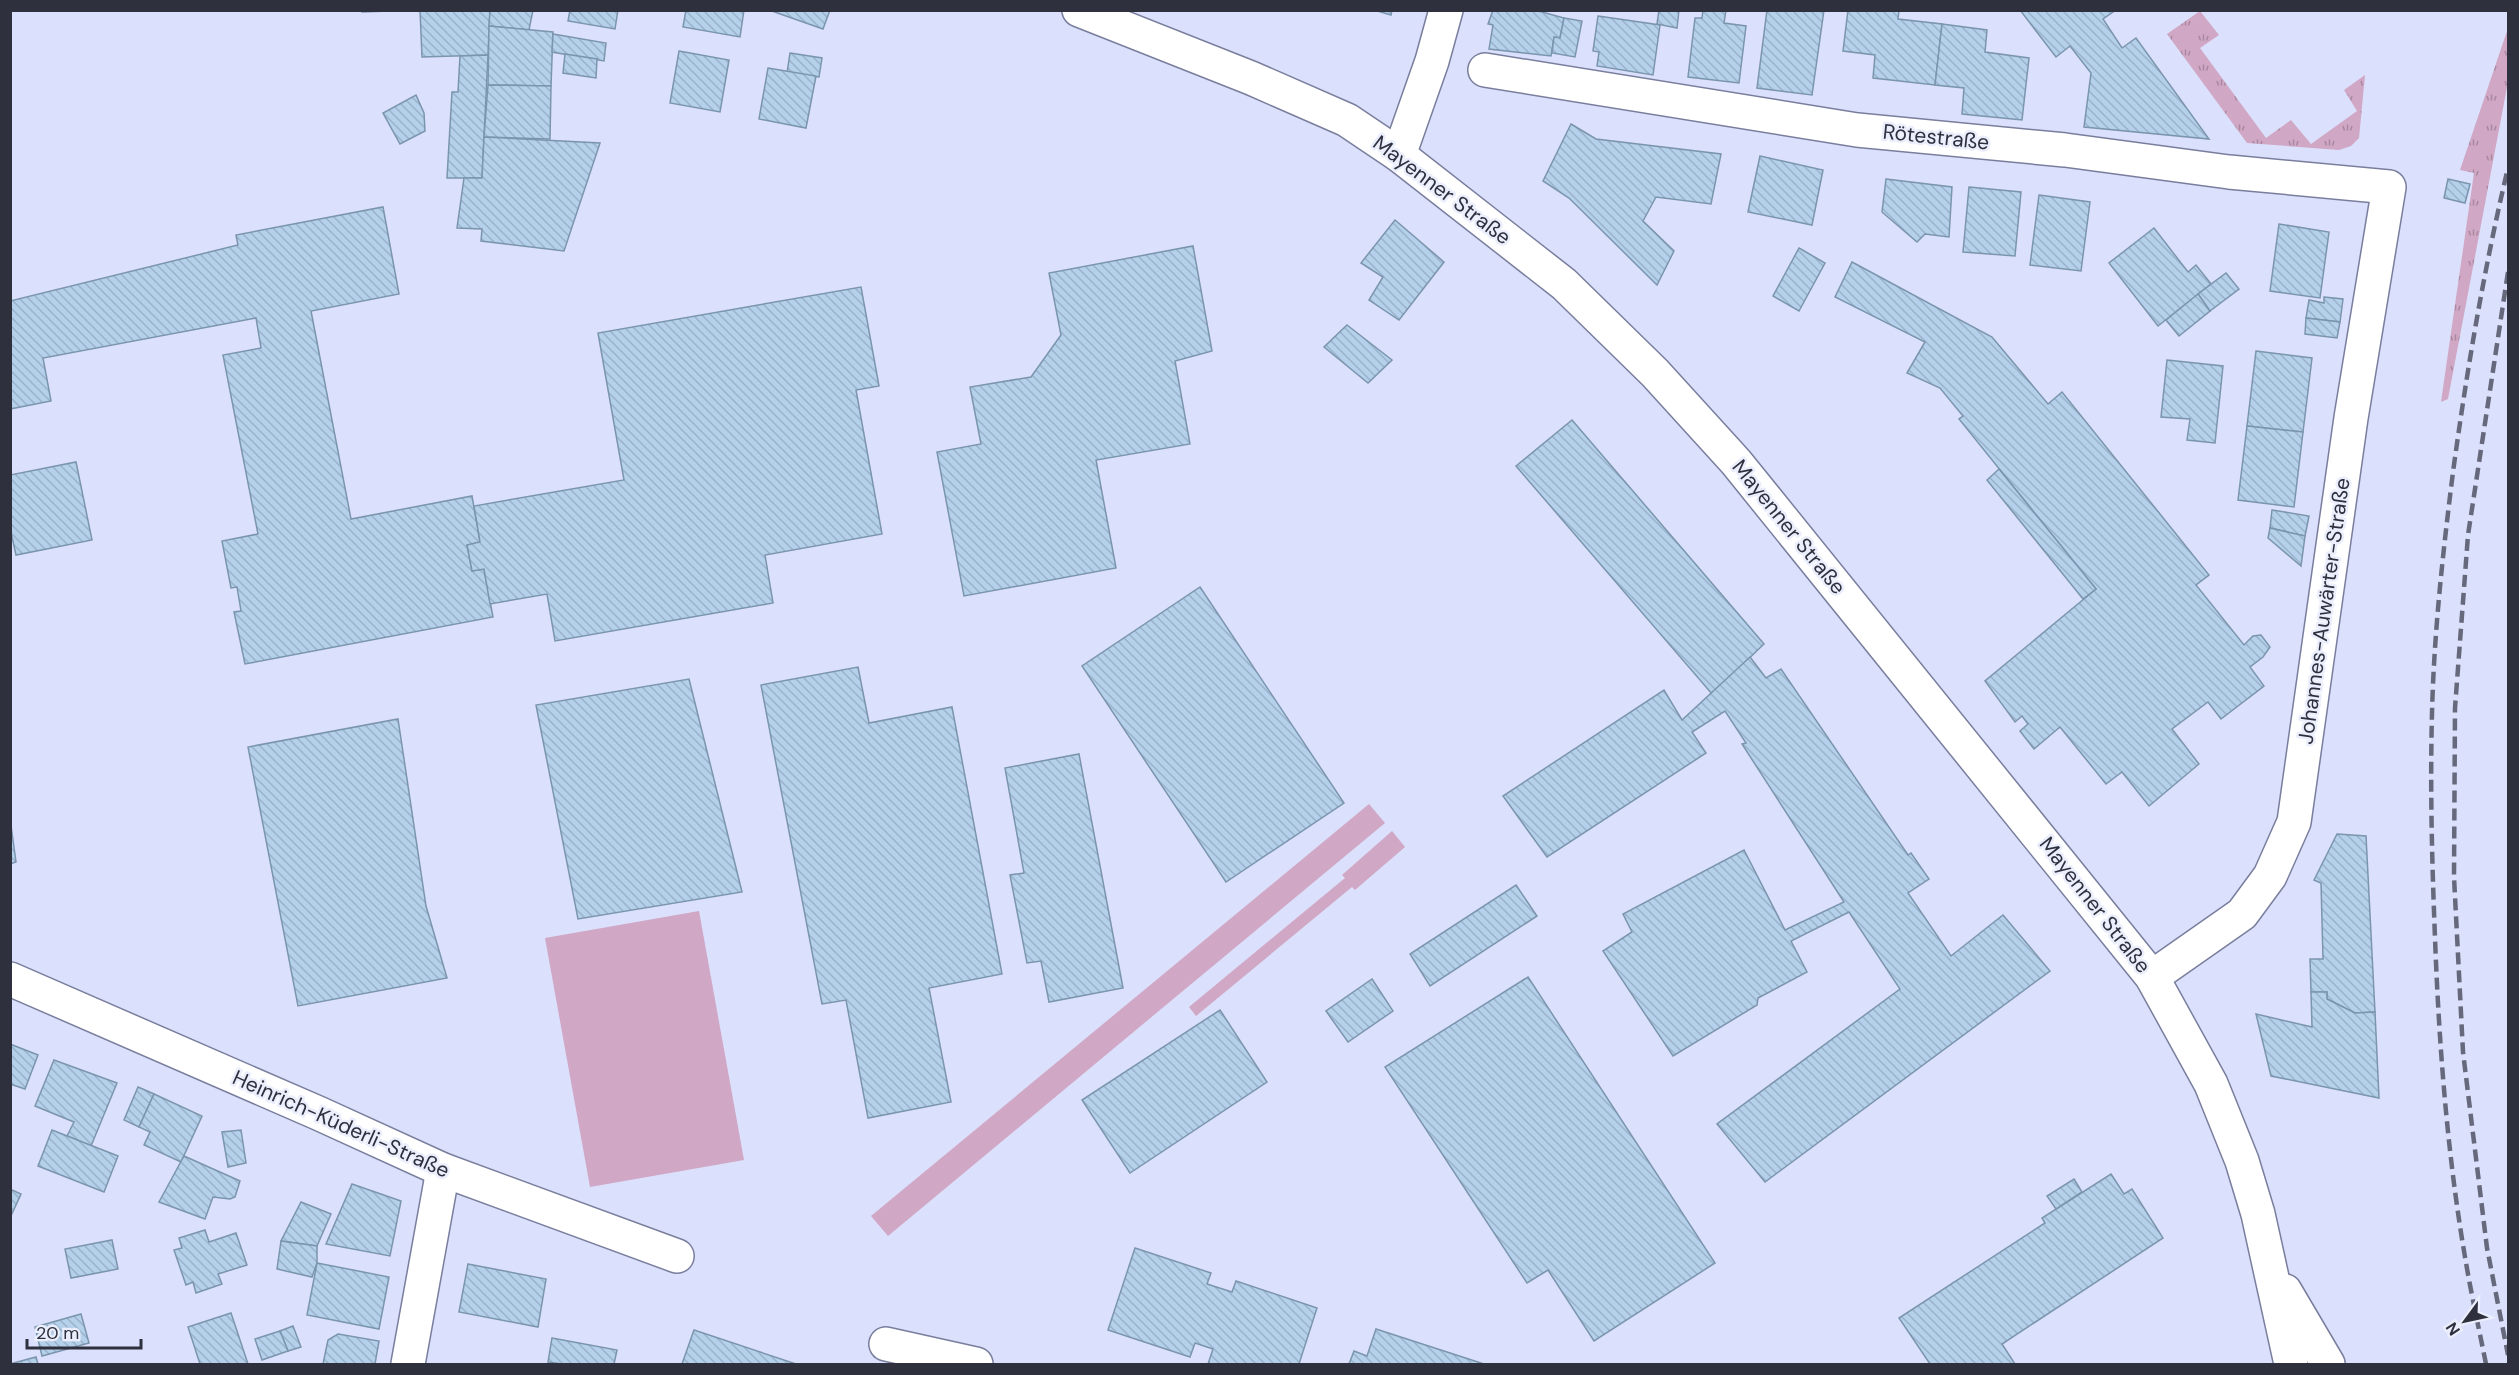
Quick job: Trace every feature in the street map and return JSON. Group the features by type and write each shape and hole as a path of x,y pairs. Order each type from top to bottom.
{"street":[{"name":"Mayenner Straße","path":"1079,10 1251,78 1347,120 1399,155 1564,284 1655,373 1736,462 2152,977 2211,1084 2242,1161 2258,1214 2291,1365"},
{"path":"1399,155 1432,61 1446,10"},
{"name":"Rötestraße","path":"1485,70 1857,130 2065,150 2229,172 2389,187"},
{"name":"Johannes-Auwärter-Straße","path":"2152,977 2242,914 2270,876 2294,822 2351,418 2389,187"},
{"name":"Heinrich-Küderli-Straße","path":"10,979 443,1170 677,1256"},
{"path":"408,1365 443,1170"},
{"name":"Mayenner Straße","path":"2270,1267 2328,1365"},
{"path":"886,1344 976,1365"}],"green space":[{"path":"2200,11 2219,35 2200,48 2266,138 2291,120 2311,144 2357,111 2344,90 2365,75 2359,138 2351,146 2339,150 2247,143 2167,34"},
{"path":"2508,28 2508,82 2448,399 2441,402 2474,173 2460,170"},
{"path":"1369,804 1385,823 888,1236 871,1216"},
{"path":"1392,831 1405,847 1355,890 1352,887 1196,1016 1189,1007 1345,878 1342,875"},
{"path":"699,911 744,1160 590,1187 545,938"}],"building":[{"path":"362,10 420,10 362,12"},
{"path":"420,10 490,10 488,55 422,57"},
{"path":"490,10 533,10 529,30 489,26"},
{"path":"570,10 618,10 615,29 568,21"},
{"path":"686,10 744,10 740,37 683,27"},
{"path":"769,10 830,10 823,29"},
{"path":"1374,10 1392,10 1391,15"},
{"path":"1493,10 1535,10 1564,18 1560,38 1554,37 1551,56 1489,49 1493,25 1488,24"},
{"path":"1659,10 1679,10 1677,28 1657,24"},
{"path":"1703,10 1726,10 1724,23 1746,26 1739,83 1688,77 1695,18 1702,18"},
{"path":"1767,10 1824,10 1812,95 1757,88"},
{"path":"1848,10 1899,10 1898,19 1942,24 1935,85 1873,78 1875,55 1843,51"},
{"path":"2020,10 2116,10 2103,19 2122,48 2136,38 2209,139 2084,127 2091,73 2070,46 2056,57"},
{"path":"1598,16 1660,25 1653,75 1597,66 1599,52 1593,51"},
{"path":"1564,18 1582,21 1575,57 1552,53 1554,37 1560,38"},
{"path":"1942,24 1987,30 1985,52 2029,58 2022,120 1962,114 1964,88 1935,85"},
{"path":"489,26 553,32 551,86 488,85"},
{"path":"553,34 606,43 604,61 552,52"},
{"path":"679,51 729,60 720,112 670,103"},
{"path":"790,53 822,58 819,77 787,73"},
{"path":"565,54 597,59 596,78 563,73"},
{"path":"488,55 482,178 447,178 452,92 458,92 460,56"},
{"path":"768,68 816,76 806,128 759,119"},
{"path":"488,85 551,86 550,139 484,137"},
{"path":"416,95 424,113 425,131 400,144 383,113"},
{"path":"1571,124 1596,139 1721,154 1711,204 1656,197 1643,221 1674,251 1657,285 1569,198 1543,181"},
{"path":"484,137 600,143 564,251 481,241 482,229 457,228 464,178 482,178"},
{"path":"1760,156 1823,170 1812,225 1748,212"},
{"path":"1886,179 1952,187 1949,237 1925,234 1917,242 1882,212"},
{"path":"2448,179 2470,184 2465,203 2444,198"},
{"path":"1969,187 2021,192 2015,256 1963,252"},
{"path":"2039,195 2090,202 2081,271 2030,265"},
{"path":"383,207 399,294 311,311 351,519 472,496 480,542 467,545 472,571 484,569 493,617 245,664 234,612 241,611 237,587 231,588 222,541 258,534 223,355 261,348 256,318 43,358 51,401 10,409 10,301 238,245 236,235"},
{"path":"1395,220 1444,262 1399,320 1369,300 1383,277 1361,263"},
{"path":"2279,224 2329,232 2320,298 2270,291"},
{"path":"2154,228 2188,272 2196,265 2211,284 2158,326 2109,263"},
{"path":"1193,246 1212,351 1175,361 1190,444 1096,460 1116,568 964,596 937,452 981,444 970,387 1031,377 1061,335 1049,273"},
{"path":"1799,248 1825,263 1799,311 1773,296"},
{"path":"1852,262 1992,337 2048,404 2062,392 2209,575 2196,585 2244,645 2253,636 2261,635 2270,647 2263,657 2250,667 2264,686 2221,719 2208,702 2172,729 2199,764 2149,806 2122,772 2106,784 2060,727 2034,749 2020,731 2028,724 2022,716 2015,722 1985,681 2096,589 1959,419 1963,416 1940,388 1907,373 1925,342 1835,297"},
{"path":"2226,273 2239,289 2210,311 2198,294"},
{"path":"861,287 879,386 856,390 882,534 765,555 773,603 555,641 547,594 490,604 484,569 472,571 467,545 480,542 474,506 624,480 598,333"},
{"path":"2198,294 2210,311 2179,336 2166,320"},
{"path":"2324,297 2343,299 2340,322 2306,318 2309,300 2324,303"},
{"path":"2306,318 2340,322 2337,338 2305,334"},
{"path":"1347,325 1392,360 1368,383 1324,347"},
{"path":"2256,351 2312,358 2303,432 2247,426"},
{"path":"2167,360 2223,366 2215,443 2187,440 2190,419 2161,417"},
{"path":"1572,420 1764,644 1712,694 1516,466"},
{"path":"2247,426 2303,432 2294,507 2238,500"},
{"path":"76,462 92,540 16,555 10,528 10,475"},
{"path":"1999,469 2096,589 2083,599 1987,480"},
{"path":"2272,510 2309,516 2305,536 2270,528"},
{"path":"2270,528 2305,536 2301,566 2268,538"},
{"path":"1200,587 1344,803 1226,882 1082,666"},
{"path":"1750,657 1766,678 1781,669 1908,855 1911,853 1929,879 1908,893 1951,956 2003,915 2050,971 1765,1182 1717,1124 1900,989 1849,912 1791,941 1807,972 1758,998 1757,1005 1673,1056 1603,951 1632,932 1623,914 1744,850 1785,930 1844,902 1742,744 1746,743 1725,711 1692,732 1706,753 1547,857 1503,796 1664,690 1682,720"},
{"path":"858,667 869,723 952,707 1002,974 929,988 951,1102 868,1118 846,1000 822,1004 761,685"},
{"path":"689,679 742,892 578,919 536,705"},
{"path":"398,719 426,906 447,978 298,1006 248,747"},
{"path":"1079,754 1123,988 1049,1002 1041,961 1027,963 1010,875 1024,873 1005,768"},
{"path":"10,818 16,862 10,864"},
{"path":"2337,834 2366,836 2375,1012 2355,1013 2327,999 2327,992 2311,992 2310,959 2323,959 2321,883 2314,880"},
{"path":"1516,885 1537,916 1430,986 1410,954"},
{"path":"1528,977 1715,1263 1594,1341 1548,1270 1527,1283 1385,1067"},
{"path":"1372,979 1393,1011 1348,1042 1326,1011"},
{"path":"2311,992 2327,992 2327,999 2355,1013 2375,1012 2379,1098 2271,1076 2256,1014 2312,1027"},
{"path":"1220,1010 1267,1082 1130,1173 1082,1100"},
{"path":"10,1044 38,1055 25,1089 10,1084"},
{"path":"54,1060 117,1083 91,1146 67,1136 74,1122 35,1106"},
{"path":"138,1087 154,1094 139,1127 124,1120"},
{"path":"154,1094 202,1116 181,1162 144,1145 150,1132 139,1127"},
{"path":"52,1130 118,1156 104,1192 38,1166"},
{"path":"241,1130 246,1163 228,1167 222,1132"},
{"path":"184,1156 240,1181 235,1197 230,1199 213,1197 205,1219 159,1202"},
{"path":"2111,1174 2124,1194 2132,1189 2163,1238 2002,1344 2015,1364 1930,1364 1899,1318 2045,1223 2042,1218"},
{"path":"2074,1179 2082,1192 2056,1209 2047,1196"},
{"path":"352,1184 401,1201 390,1256 326,1244"},
{"path":"10,1189 21,1194 10,1218"},
{"path":"301,1202 331,1214 317,1246 281,1241"},
{"path":"205,1230 209,1242 236,1233 247,1265 218,1274 222,1284 196,1293 193,1282 186,1285 174,1250 182,1248 179,1238"},
{"path":"112,1240 118,1269 71,1278 65,1249"},
{"path":"281,1241 317,1246 317,1263 312,1277 277,1269"},
{"path":"1135,1248 1211,1273 1207,1284 1232,1292 1236,1281 1317,1308 1299,1364 1208,1364 1213,1349 1195,1343 1190,1357 1108,1330"},
{"path":"317,1263 389,1277 379,1329 307,1315"},
{"path":"468,1264 546,1279 538,1327 459,1312"},
{"path":"231,1313 248,1364 200,1364 188,1327"},
{"path":"81,1314 89,1343 42,1356 35,1327"},
{"path":"293,1326 301,1347 288,1351 280,1331"},
{"path":"1376,1329 1484,1364 1349,1364 1354,1351 1367,1356"},
{"path":"694,1330 796,1364 682,1364"},
{"path":"280,1331 288,1351 262,1360 255,1339"},
{"path":"338,1334 379,1341 375,1364 323,1364 328,1340"},
{"path":"552,1338 617,1350 614,1364 548,1362"},
{"path":"36,1357 38,1364 10,1364"}],"railway":[{"path":"2486,1364 2459,1217 2445,1098 2434,910 2431,741 2437,622 2453,472 2477,319 2508,168"},
{"path":"2508,272 2468,535 2455,708 2454,877 2463,1052 2487,1248 2508,1355"}]}
